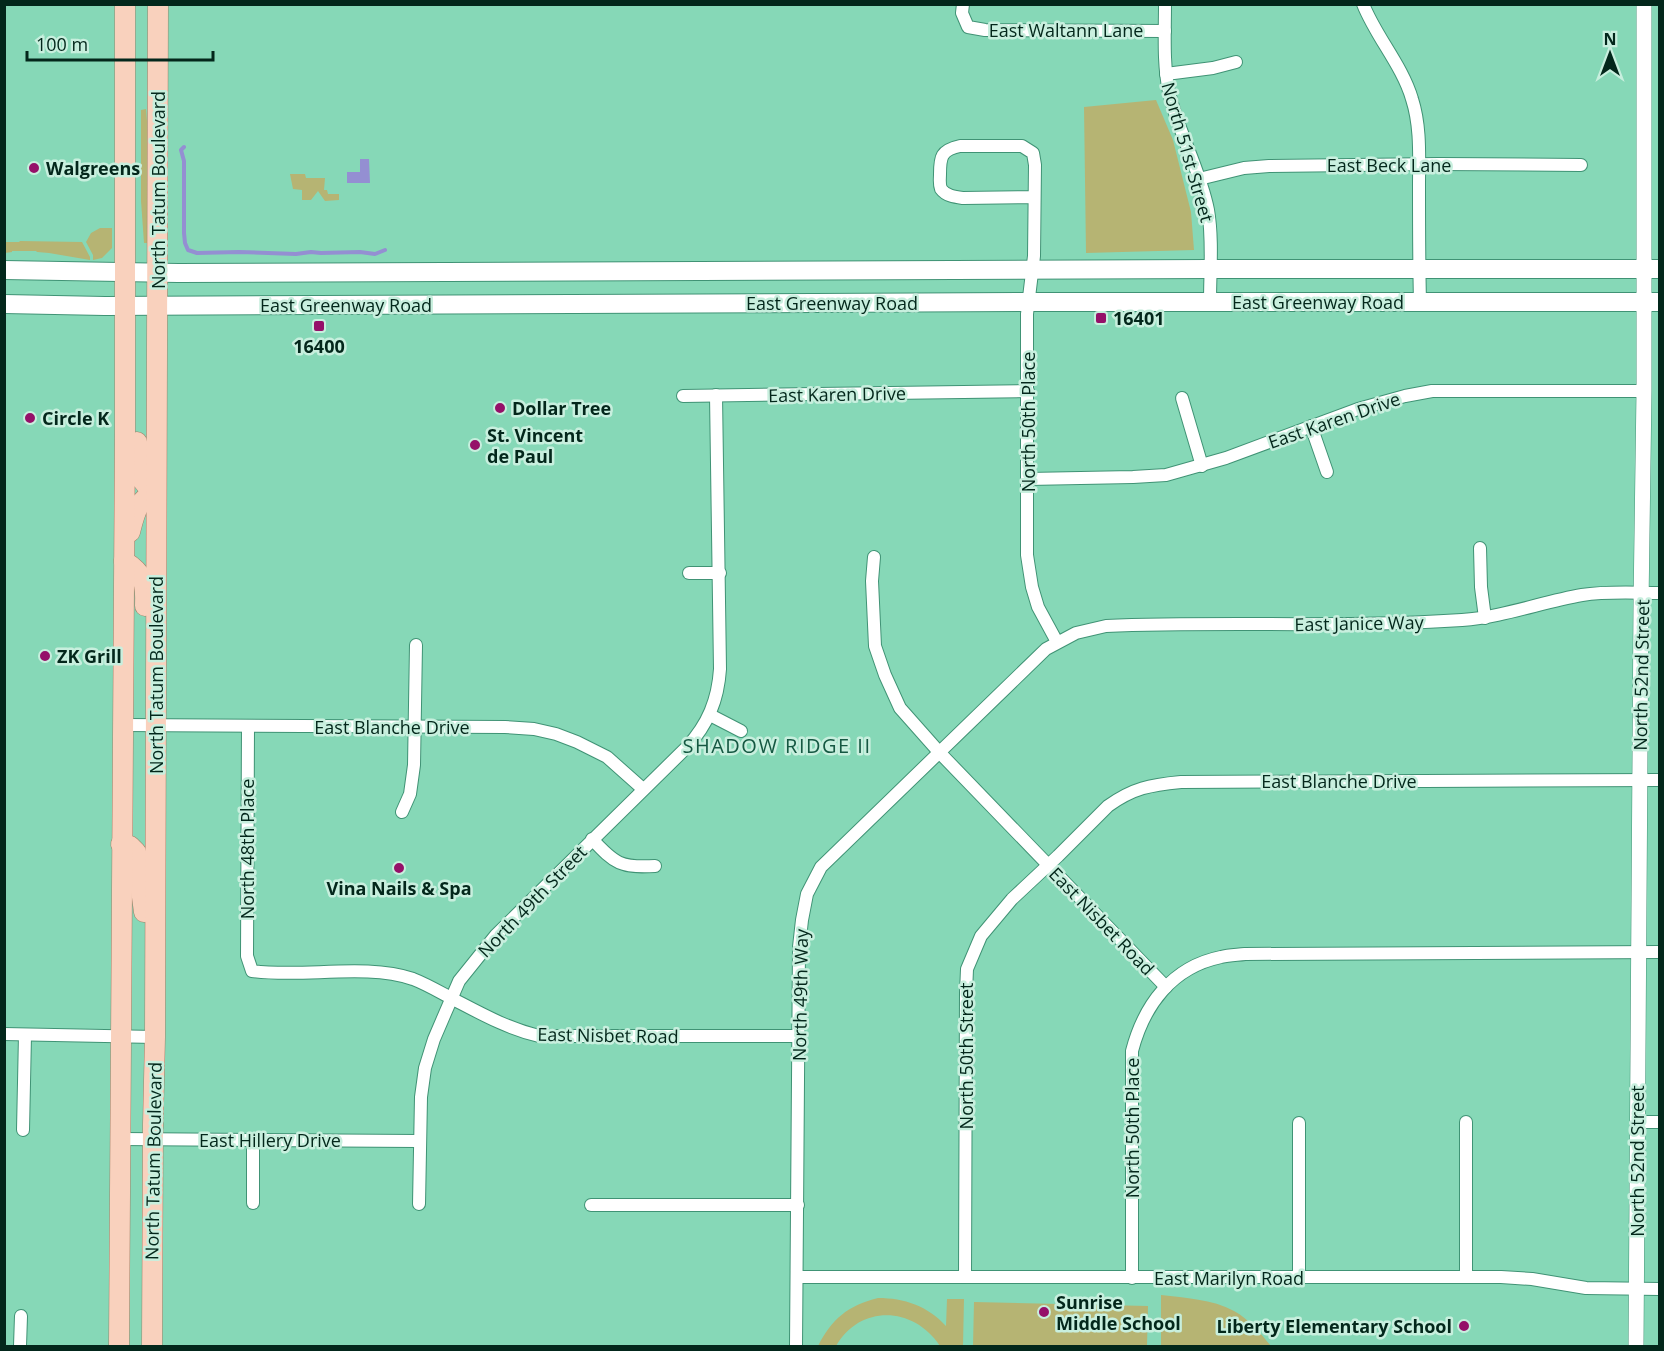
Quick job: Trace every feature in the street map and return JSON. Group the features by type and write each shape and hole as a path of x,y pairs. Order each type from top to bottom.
{"main road":[{"name":"North Tatum Boulevard","path":"119,1347 125,4"},
{"name":"North Tatum Boulevard","path":"152,1347 158,4"},
{"name":"East Greenway Road","path":"4,270 158,273 1652,268"},
{"name":"East Greenway Road","path":"4,304 157,306 1652,302"},
{"path":"124,561 138,558 148,538 156,491 142,482 139,475 137,414 125,367"},
{"path":"124,561 136,568 144,584 145,697 156,726"},
{"path":"122,844 130,846 136,852 145,920 155,950"}],"street":[{"name":"East Waltann Lane","path":"963,4 963,13 968,27 985,30 1165,31"},
{"name":"North 51st Street","path":"1165,4 1166,74 1169,93 1208,212 1210,302"},
{"path":"1363,4 1372,25 1401,73 1412,96 1417,116 1420,301"},
{"name":"North 52nd Street","path":"1636,1347 1644,391 1652,302 1644,4"},
{"name":"North 51st Street","path":"1166,74 1213,68 1236,62"},
{"name":"North 50th Place","path":"1034,197 953,197 942,189 940,184 942,155 953,148 960,147 1022,147 1033,153 1035,165 1034,256 1027,323 1028,555 1032,587 1038,607 1057,642"},
{"name":"East Beck Lane","path":"1199,179 1244,168 1269,166 1581,165"},
{"name":"East Karen Drive","path":"683,396 1028,391"},
{"name":"East Karen Drive","path":"1028,479 1166,475 1226,458 1368,406 1432,391 1644,391"},
{"name":"North 49th Street","path":"419,1204 421,1097 426,1068 434,1039 459,981 496,935 693,741 715,703 719,684 720,573 716,395"},
{"path":"1182,398 1202,466"},
{"path":"1311,426 1327,472"},
{"path":"1480,548 1485,618"},
{"name":"East Nisbet Road","path":"874,557 872,581 875,646 900,708 939,752 1166,987 1199,964 1221,957 1245,954 1659,952"},
{"path":"689,573 720,573"},
{"name":"East Janice Way","path":"1057,642 1076,633 1106,626 1308,625 1441,621 1505,615 1598,593 1659,593"},
{"name":"North 49th Way","path":"796,1347 799,947 807,894 821,867 1032,661 1057,642"},
{"path":"402,812 410,794 414,765 416,645"},
{"path":"710,715 741,731"},
{"name":"East Blanche Drive","path":"123,726 534,729 577,742 607,757 643,789"},
{"name":"North 48th Place","path":"248,727 247,956 252,971"},
{"name":"East Blanche Drive","path":"1048,865 1108,806 1125,794 1158,784 1659,780"},
{"name":"North 49th Street","path":"592,839 603,852 620,864 633,867 655,867"},
{"name":"North 50th Street","path":"965,1277 967,969 981,936 1012,899 1048,865"},
{"name":"East Nisbet Road","path":"252,971 270,973 377,972 413,979 497,1022 539,1036 798,1036"},
{"name":"North 50th Place","path":"1132,1278 1132,1051 1145,1016 1158,994 1166,987"},
{"path":"4,1034 155,1037"},
{"path":"23,1130 25,1035"},
{"path":"1466,1122 1466,1277"},
{"path":"1638,1122 1659,1122"},
{"path":"1299,1123 1299,1278"},
{"name":"East Hillery Drive","path":"120,1139 419,1141"},
{"path":"252,1203 253,1140"},
{"path":"591,1205 798,1205"},
{"name":"East Marilyn Road","path":"797,1277 1501,1277 1532,1279 1586,1288 1659,1289"},
{"path":"20,1347 21,1316"}],"shaded area":[{"path":"1156,100 1173,140 1191,212 1194,250 1086,253 1084,107"},
{"path":"146,109 148,232 147,243 144,243 141,201 141,110"},
{"path":"360,159 369,159 370,183 347,183 347,172 360,172"},
{"path":"290,174 305,174 306,178 325,178 324,190 327,190 328,194 339,194 339,200 325,201 318,191 311,200 302,200 302,190 293,189"},
{"path":"100,228 112,228 112,248 102,258 93,260 93,255 86,242 91,233"},
{"path":"5,242 82,242 90,260 36,251 5,253"},
{"path":"1161,1295 1198,1300 1226,1307 1245,1318 1271,1346 1161,1346"},
{"path":"878,1298 915,1304 931,1313 946,1326 947,1299 964,1299 963,1346 940,1346 916,1323 902,1317 887,1315 873,1317 859,1323 846,1332 836,1346 818,1346 829,1328 842,1315 858,1305"},
{"path":"974,1302 1148,1306 1147,1346 973,1346"}],"waterway":[{"path":"184,147 181,150 184,161 184,233 188,250 197,253 296,254 311,252 375,254 385,250"}],"place":[{"name":"Walgreens","path":"34,168"},
{"name":"16401","path":"1101,318"},
{"name":"16400","path":"319,326"},
{"name":"Dollar Tree","path":"500,408"},
{"name":"Circle K","path":"30,418"},
{"name":"St. Vincent de Paul","path":"475,445"},
{"name":"ZK Grill","path":"45,656"},
{"name":"Vina Nails & Spa","path":"399,868"},
{"name":"Sunrise Middle School","path":"1044,1312"},
{"name":"Liberty Elementary School","path":"1464,1326"}],"district":[{"name":"SHADOW RIDGE II","path":"777,745"}]}
